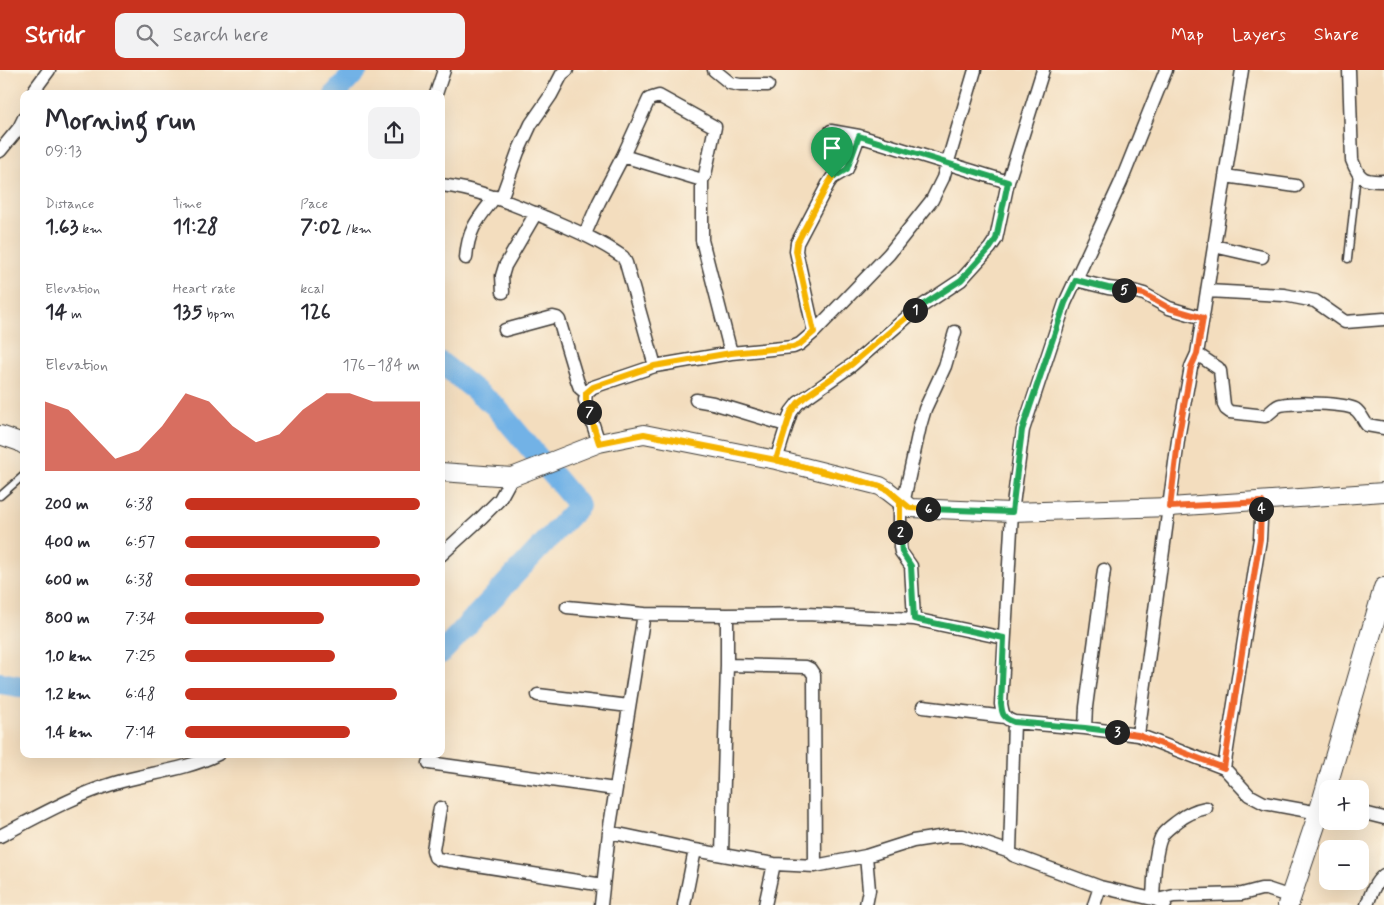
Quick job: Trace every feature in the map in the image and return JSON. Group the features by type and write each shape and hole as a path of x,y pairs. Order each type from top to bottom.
{"main road":[{"path":"1330,780 1384,588"},
{"path":"1290,901 1319,816"}],"street":[{"path":"35,90 49,70"},
{"path":"437,90 444,70"},
{"path":"466,258 470,232 475,222 498,198 531,124 551,95 562,74 567,70"},
{"path":"714,70 730,83 768,85"},
{"path":"593,445 586,393 593,387 654,366 731,353 793,347 800,344 814,332 889,254 932,200 943,178 975,70"},
{"path":"776,460 791,412 806,396 852,364 913,312 961,280 990,248 996,239 1008,182 1043,70"},
{"path":"1010,852 1013,759 1009,720 1002,714 1001,704 1012,512 1022,430 1065,303 1121,182 1166,70"},
{"path":"1138,735 1179,434 1191,367 1197,354 1242,70"},
{"path":"1349,70 1352,160 1357,173 1363,178 1375,182 1384,182"},
{"path":"585,234 649,100 659,96 715,127 705,175 702,180 702,240 731,353"},
{"path":"0,151 20,126"},
{"path":"831,131 859,136 1008,182"},
{"path":"814,332 796,251 797,243 832,178 847,169 859,136"},
{"path":"623,156 702,180"},
{"path":"1225,176 1296,186"},
{"path":"445,185 462,187 498,198 536,213 585,234 623,257 654,366"},
{"path":"503,292 502,276 505,266 536,213"},
{"path":"1214,246 1262,257"},
{"path":"1076,280 1108,288 1138,292 1169,308 1203,318"},
{"path":"1207,291 1284,295 1314,301 1345,322 1384,319"},
{"path":"505,330 553,317 560,320 577,380 580,388 586,393"},
{"path":"914,619 911,566 900,547 902,502 925,409 945,366 955,332"},
{"path":"1197,354 1220,371 1224,405 1230,412 1265,416 1280,405 1323,404 1346,406 1356,410 1367,425 1384,428"},
{"path":"696,400 713,403 786,425"},
{"path":"445,472 512,477 593,445 644,434 776,460 880,486 888,490 910,508 1012,512 1170,507 1384,492"},
{"path":"0,435 20,442"},
{"path":"445,551 500,499 512,477"},
{"path":"1224,768 1260,539 1262,502"},
{"path":"1085,728 1086,707 1104,570"},
{"path":"567,607 644,614 806,614 914,619 1004,638"},
{"path":"601,905 615,789 644,614"},
{"path":"722,854 727,615"},
{"path":"727,665 806,667 814,675 814,866"},
{"path":"538,695 628,706"},
{"path":"923,707 1009,720 1138,735 1224,768 1249,796 1264,803 1319,807"},
{"path":"0,836 78,797 114,783 210,758"},
{"path":"429,763 615,789"},
{"path":"440,808 433,850 434,855 438,859 603,885"},
{"path":"1158,901 1157,852 1164,832 1186,815 1206,808"},
{"path":"1369,814 1384,818"},
{"path":"609,832 774,864 814,866 866,856 913,840 963,836 1100,887 1158,901 1174,896 1242,894 1261,889 1267,889 1290,901"},
{"path":"684,905 694,850"},
{"path":"866,856 869,890 866,905"},
{"path":"765,905 774,864"},
{"path":"1367,905 1374,886 1384,875"},
{"path":"1094,905 1100,887"}],"lane":[{"path":"1348,259 1357,173"},
{"path":"0,496 20,478"}],"waterway":[{"path":"339,90 357,70"},
{"path":"445,366 495,406 579,506 445,649"},
{"path":"0,683 20,686"}],"route":[{"path":"832,178 797,243 796,251 814,332 800,344 793,347 731,353 654,366 593,387 586,393 586,400 599,443 644,434 776,460 828,473 880,486 888,490 910,508 1012,512 1022,430 1065,303 1076,280 1144,294 1169,308 1203,318 1197,354 1191,367 1179,434 1170,507 1262,502 1260,539 1224,768 1138,735 1007,720 1002,714 1001,704 1004,638 914,619 911,566 900,547 900,501 888,490 880,486 776,460 791,412 798,403 852,364 913,312 961,280 990,248 996,239 1008,182 859,136 847,169 832,178"}]}
